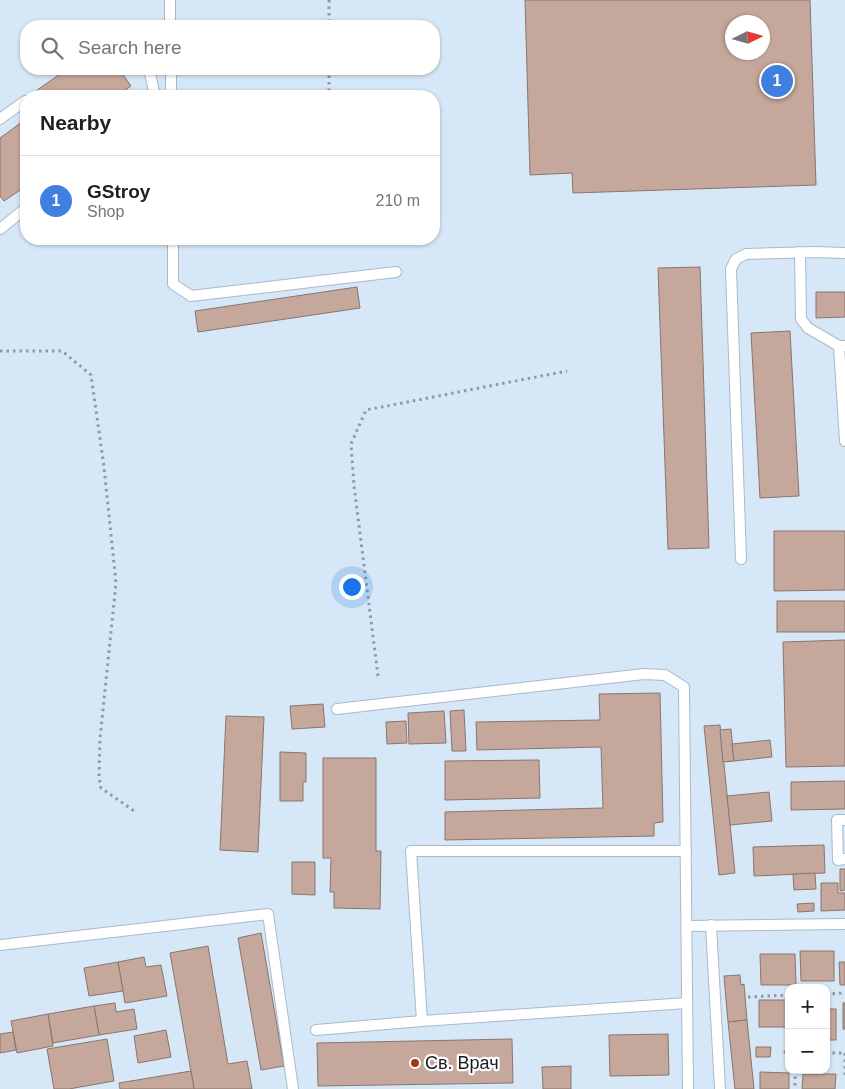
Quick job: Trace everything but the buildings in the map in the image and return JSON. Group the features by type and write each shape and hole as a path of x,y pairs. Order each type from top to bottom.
{"lane":[{"path":"170,0 170,20"},
{"path":"150,75 154,90"},
{"path":"171,75 171,90"},
{"path":"0,119 20,105"},
{"path":"0,228 20,213"},
{"path":"173,245 174,284 192,296 396,272"},
{"path":"800,252 801,319 808,328 842,346 845,441"},
{"path":"741,559 731,269 736,259 746,254 845,253"},
{"path":"337,709 644,674 665,675 684,687 688,1089"},
{"path":"845,820 838,820 838,860 845,860"},
{"path":"422,1021 411,851 686,851"},
{"path":"0,945 268,914 293,1089"},
{"path":"687,926 845,924"},
{"path":"711,925 720,1089"},
{"path":"316,1030 687,1003"}],"path":[{"path":"329,0 329,20"},
{"path":"329,75 329,90"},
{"path":"0,351 62,351 91,376 104,467 116,583 100,739 99,777 101,788 137,813"},
{"path":"378,676 354,486 351,444 366,410 567,371"},
{"path":"830,994 845,993"},
{"path":"748,997 785,995"},
{"path":"830,1053 845,1054 845,1077"},
{"path":"795,1074 795,1089"}],"place":[{"name":"GStroy","path":"777,81"},
{"name":"Св. Врач","path":"415,1063"}]}
